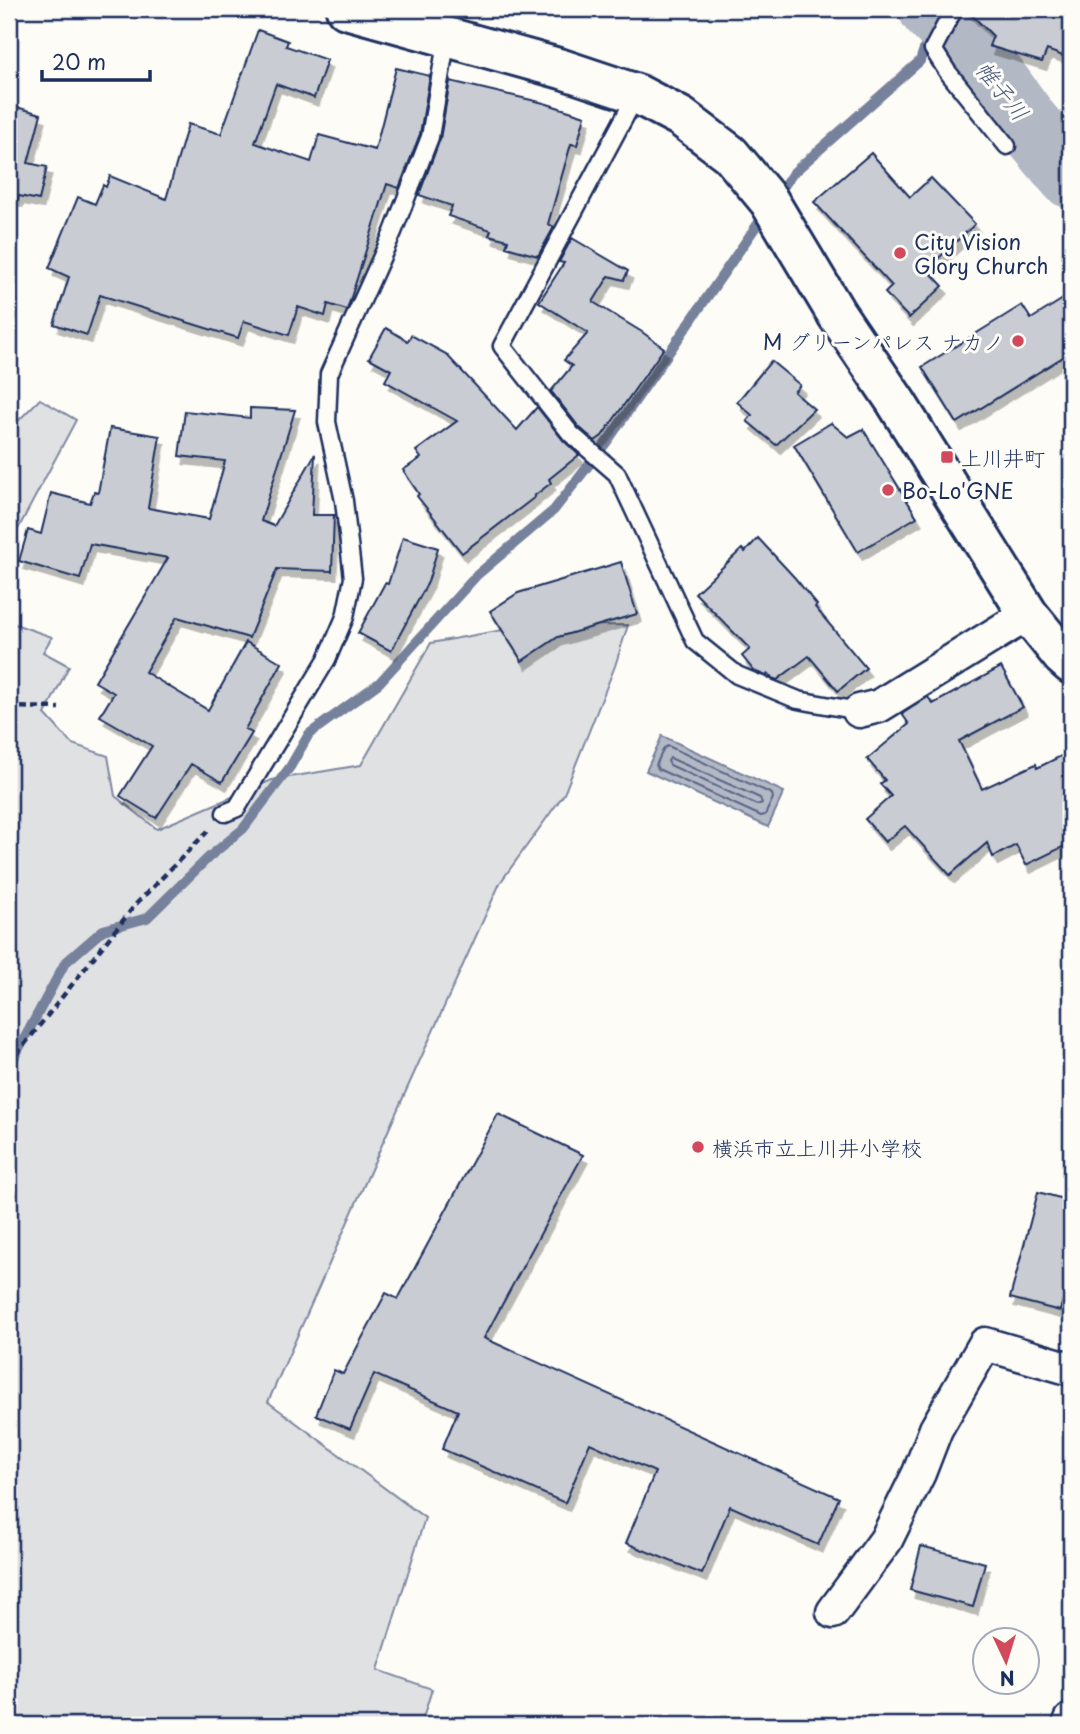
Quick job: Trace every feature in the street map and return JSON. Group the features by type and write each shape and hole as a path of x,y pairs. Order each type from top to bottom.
{"street":[{"path":"346,9 438,30 636,94 681,117 730,154 769,201 836,313 896,402 1028,614 1071,664"},
{"path":"859,710 880,706 1028,614"},
{"path":"833,1612 886,1540 919,1473 936,1429 985,1344 1071,1369"},
{"path":"1069,1725 1071,1720"}],"lane":[{"path":"954,9 933,49 947,71 1007,146"},
{"path":"225,813 237,808 327,659 345,617 353,578 344,501 327,422 329,374 393,232 430,137 438,30"},
{"path":"636,94 502,346 571,434 617,474 695,641 737,676 798,700 859,710"}],"path":[{"path":"9,707 59,708"},
{"path":"9,1064 136,904 225,813"}],"shaded area":[{"path":"40,399 76,420 9,546 9,430"},
{"path":"9,622 52,637 43,652 69,666 45,714 72,744 108,756 115,796 157,829 272,780 361,765 431,643 525,626 628,625 615,666 564,794 500,883 268,1402 425,1518 378,1670 432,1689 421,1725 9,1725"}],"water":[{"path":"662,736 784,792 768,827 646,771"}],"building":[{"path":"966,9 1071,9 1071,59 1047,50 1042,62 989,46 993,36"},
{"path":"258,30 288,41 286,46 327,60 314,98 276,84 255,143 311,162 319,135 375,150 396,68 430,76 420,134 399,188 387,184 347,310 328,304 325,316 298,307 289,335 244,321 238,338 100,295 87,335 54,324 69,277 49,268 78,197 95,204 110,176 166,199 188,124 221,134"},
{"path":"450,81 544,103 585,116 577,145 571,144 548,224 554,227 538,256 506,247 508,240 489,235 491,230 448,216 452,206 419,195 440,139"},
{"path":"9,105 41,114 28,163 47,167 39,200 19,196 18,199 9,198"},
{"path":"871,153 910,197 931,178 975,224 927,269 943,286 909,318 885,293 892,286 814,202"},
{"path":"572,238 628,271 624,280 609,276 593,302 664,348 602,436 595,441 579,427 551,391 572,366 564,360 588,333 539,302 564,263 559,262"},
{"name":"M グリーンパレス ナカノ","path":"1071,294 1071,352 957,423 922,367 1022,305 1031,319"},
{"path":"386,328 408,341 411,335 446,354 517,430 537,407 563,440 579,455 549,479 551,483 535,497 462,553 417,496 419,494 403,470 421,458 416,451 457,421 385,381 391,370 369,358"},
{"path":"771,361 800,385 794,392 814,409 776,445 747,421 752,415 737,402"},
{"path":"250,408 295,410 261,521 274,526 315,454 312,515 334,515 332,571 277,569 249,638 177,617 145,672 208,710 246,642 282,663 245,729 252,733 222,782 191,764 156,818 120,796 152,746 100,716 114,693 95,682 168,558 90,544 80,579 19,561 28,530 41,534 51,493 90,503 94,492 98,493 110,428 160,436 148,508 209,519 225,461 179,456 185,411 250,418"},
{"path":"831,423 848,437 863,429 917,517 858,552 794,445"},
{"path":"403,537 438,548 428,582 391,651 358,633 385,583 388,584"},
{"path":"758,538 795,578 817,605 815,607 866,668 838,691 809,656 777,680 768,674 766,676 754,671 742,656 750,649 695,593 742,549 745,552"},
{"path":"621,562 637,614 558,637 522,661 490,611 518,593"},
{"path":"1001,667 1023,707 959,741 982,789 1036,764 1037,768 1071,751 1071,843 1026,865 1016,845 993,857 987,843 950,875 905,826 885,842 865,819 891,796 880,784 885,780 867,759 909,724 902,714 928,697 933,704"},
{"path":"498,1114 583,1155 484,1338 839,1498 818,1545 730,1506 702,1574 626,1543 655,1472 590,1443 565,1503 442,1449 458,1411 374,1374 350,1429 316,1415 334,1370 343,1374 386,1293 398,1299"},
{"path":"1038,1192 1071,1201 1071,1268 1060,1311 1010,1298"},
{"path":"921,1546 985,1563 973,1607 910,1590"}],"waterway":[{"path":"775,199 793,173 920,61 928,37 930,9"},
{"name":"帷子川","path":"931,9 983,63 1026,122 1071,176"},
{"path":"9,1067 65,963 103,930 147,918 209,857 243,829 290,767 309,734 379,683 477,575 554,510 609,439 766,212"}],"place":[{"name":"City Vision Glory Church","path":"900,253"},
{"name":"M グリーンパレス ナカノ","path":"1018,341"},
{"name":"上川井町","path":"947,457"},
{"name":"Bo-Lo'GNE","path":"888,490"},
{"name":"横浜市立上川井小学校","path":"698,1147"}]}
